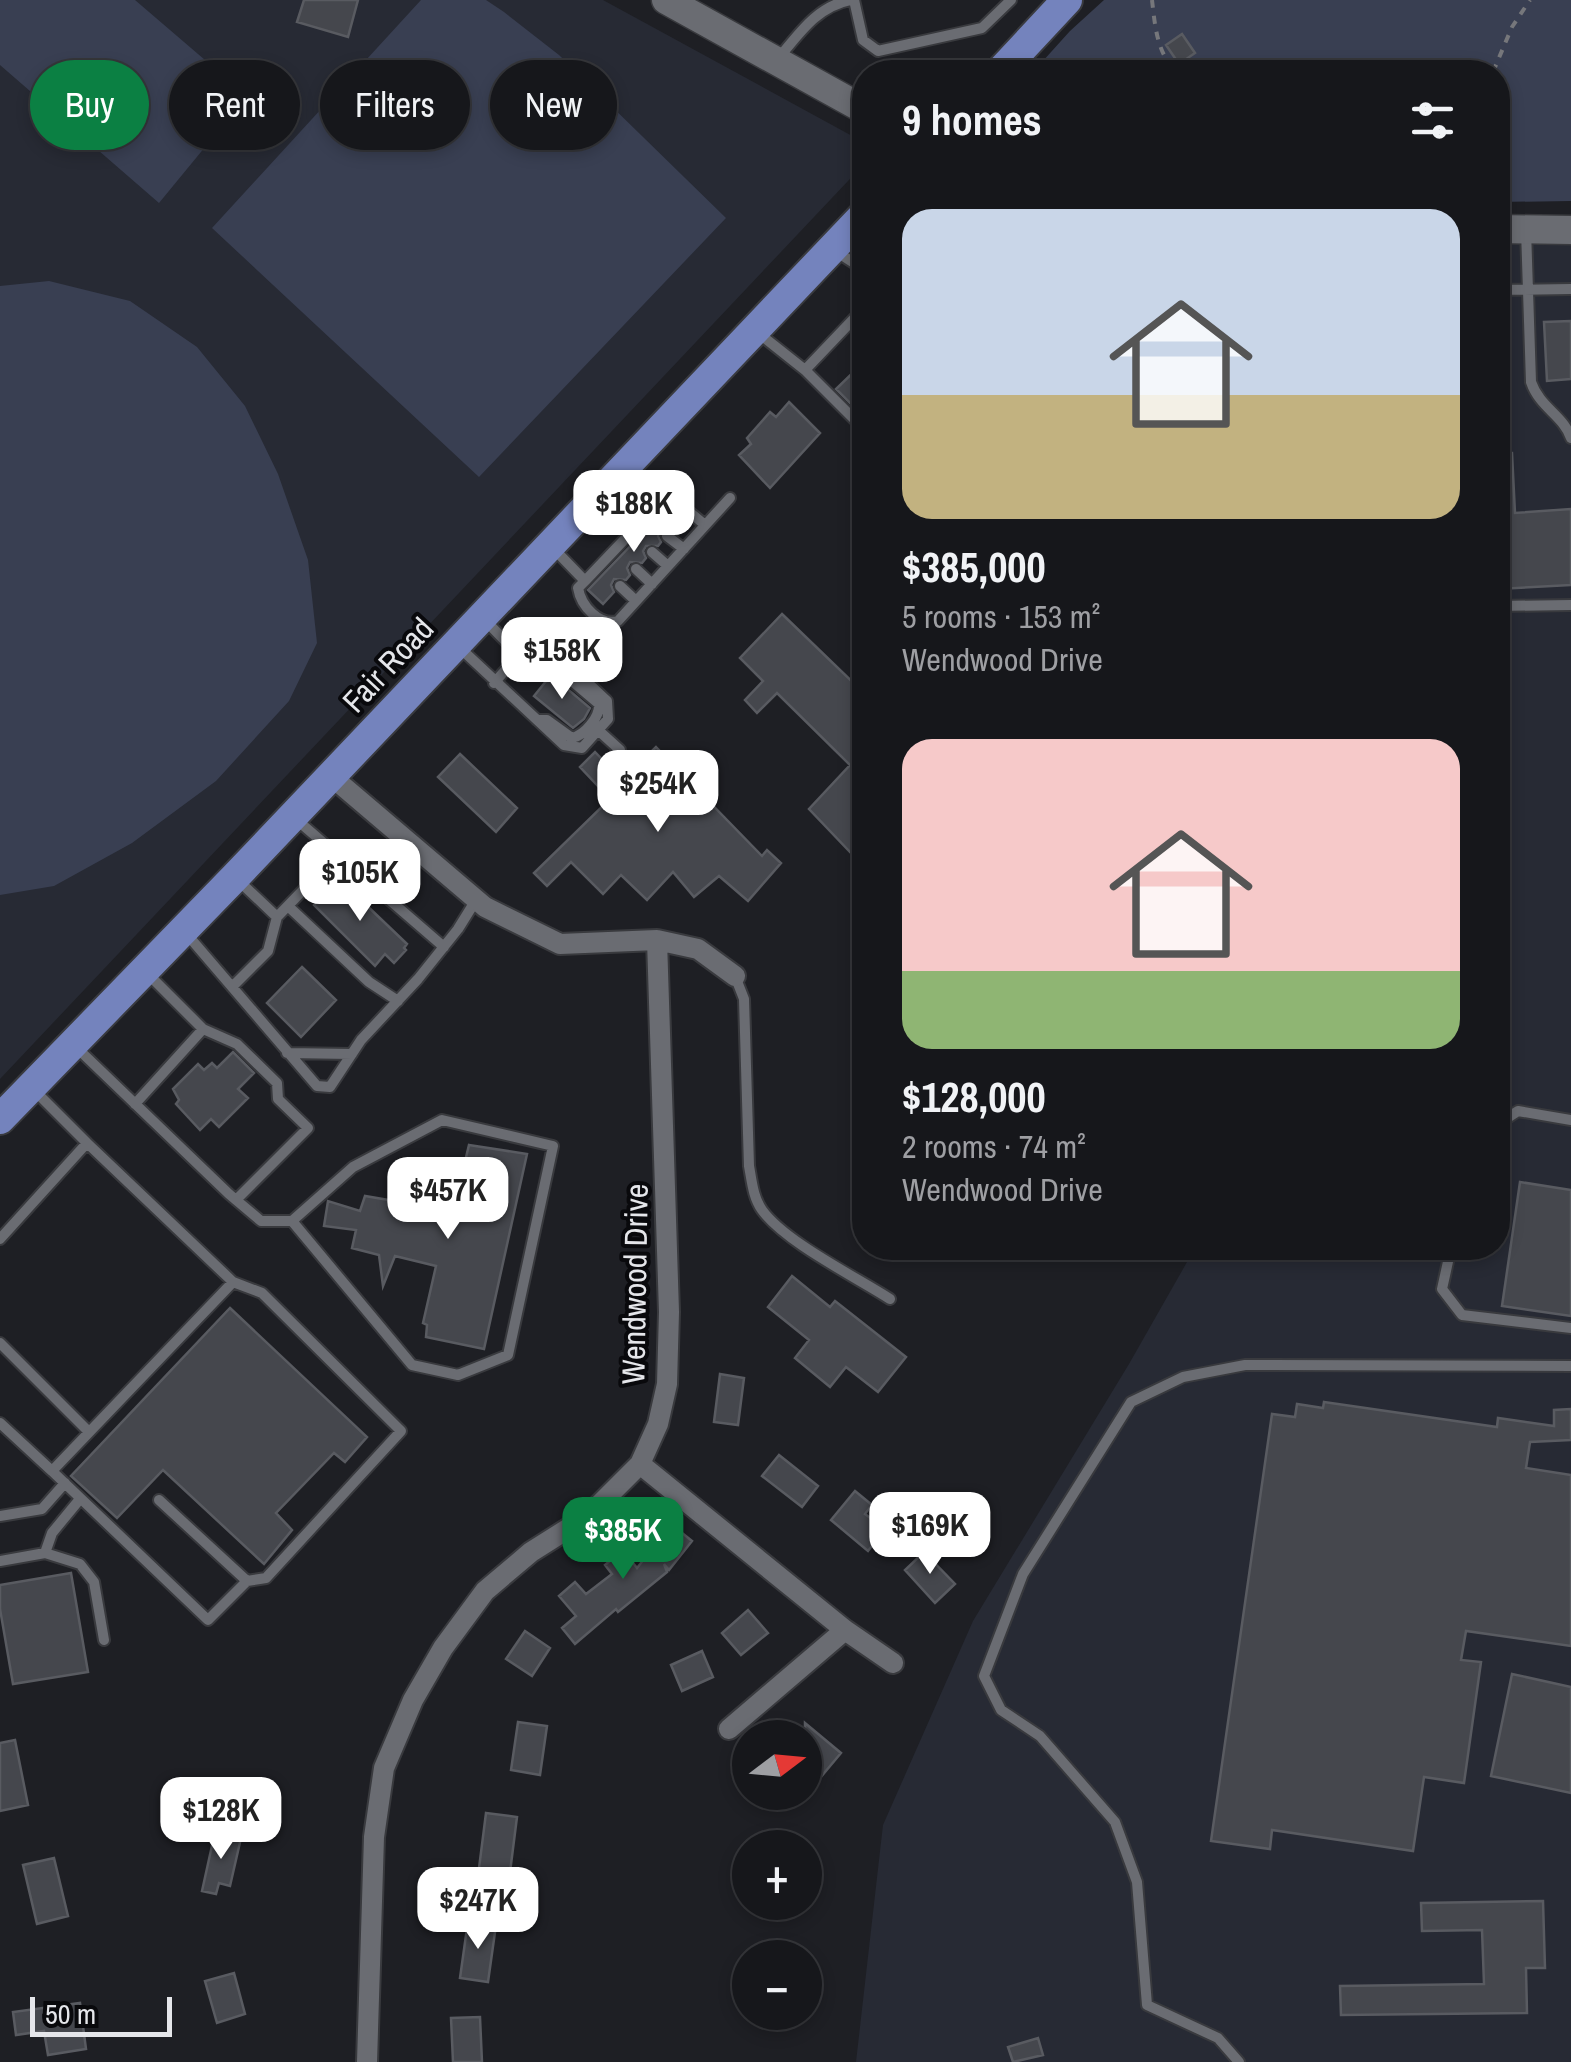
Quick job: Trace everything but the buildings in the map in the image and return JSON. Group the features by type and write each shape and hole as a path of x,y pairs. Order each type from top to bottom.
{"main road":[{"path":"1011,60 1068,0"},
{"name":"Fair Road","path":"0,1118 235,877 852,227"}],"street":[{"path":"673,2 852,103"},
{"path":"1512,229 1571,230"},
{"path":"331,776 476,899 560,944 657,940 698,950 735,976"},
{"name":"Wendwood Drive","path":"366,2062 374,1837 384,1768 414,1700 443,1648 484,1591 531,1552 588,1516 640,1464 658,1424 667,1384 669,1312 657,940"},
{"path":"640,1464 845,1630 893,1663"},
{"path":"729,1729 845,1630"}],"lane":[{"path":"777,61 814,16 834,4 852,0 863,40 878,51 982,28 1010,0"},
{"path":"1512,229 1526,289 1531,382 1537,398 1571,438"},
{"path":"832,248 852,261"},
{"path":"1510,290 1571,289"},
{"path":"805,370 852,320"},
{"path":"755,330 805,370 852,417"},
{"path":"617,475 658,504"},
{"path":"706,526 675,500 668,498 658,504 650,518 600,571 578,588 582,603 609,623 618,621 706,526 730,498"},
{"path":"667,536 684,549"},
{"path":"550,545 586,581"},
{"path":"652,552 668,566"},
{"path":"636,569 652,584"},
{"path":"620,586 636,601"},
{"path":"1510,606 1571,605"},
{"path":"456,644 564,745 582,748 608,719 607,701 569,665 541,655 519,655 482,617"},
{"path":"494,683 519,655"},
{"path":"536,720 547,720 572,738 581,736 600,712 600,704 566,676 553,659"},
{"path":"598,730 620,750"},
{"path":"292,816 444,946"},
{"path":"232,987 268,950 277,917 337,855"},
{"path":"235,877 277,917"},
{"path":"182,928 317,1086 330,1086 352,1054 444,946 476,899"},
{"path":"289,906 369,982 398,1001"},
{"path":"143,969 203,1029 238,1044 278,1083 278,1100 308,1128 236,1200"},
{"path":"735,976 744,999 749,1166 760,1208 791,1236 890,1299"},
{"path":"135,1104 203,1029"},
{"path":"72,1043 261,1221 292,1221 353,1167 442,1120 553,1146 508,1355 458,1375 412,1365 292,1221"},
{"path":"287,1053 352,1054"},
{"path":"0,1423 208,1620 247,1581 266,1578 402,1431 262,1293 233,1282 31,1086"},
{"path":"1510,1116 1518,1111 1571,1120"},
{"path":"0,1239 86,1143"},
{"path":"1448,1260 1442,1289 1462,1314 1571,1328"},
{"path":"52,1471 233,1282"},
{"path":"0,1342 89,1432"},
{"path":"1239,2062 1218,2038 1147,2005 1137,1882 1115,1822 1040,1736 1000,1710 984,1676 1022,1574 1130,1402 1182,1377 1245,1365 1571,1366"},
{"path":"0,1516 42,1509 64,1483"},
{"path":"45,1552 52,1533 80,1498"},
{"path":"159,1500 247,1581"},
{"path":"0,1561 45,1552 80,1564 94,1582 104,1640"}],"path":[{"path":"1152,0 1166,60"},
{"path":"1497,60 1530,0"}],"shaded area":[{"path":"0,0 603,0 852,136 852,177 0,1079"},
{"path":"0,0 135,0 205,60 169,60 169,150 203,150 159,203 98,150 149,150 149,60 30,60 30,91 0,65"},
{"path":"421,0 486,0 564,60 490,60 490,150 617,150 617,112 726,218 479,477 212,228 284,150 300,150 300,132 320,110 320,150 470,150 470,60 366,60"},
{"path":"1104,0 1571,0 1571,201 1510,202 1510,60 1044,60"},
{"path":"1510,229 1571,230 1571,2062 856,2062 883,1825 973,1621 1188,1260 1510,1260"},
{"path":"49,281 130,301 197,347 245,406 278,474 308,560 317,643 289,701 216,781 132,843 54,886 0,895 0,286"}]}
